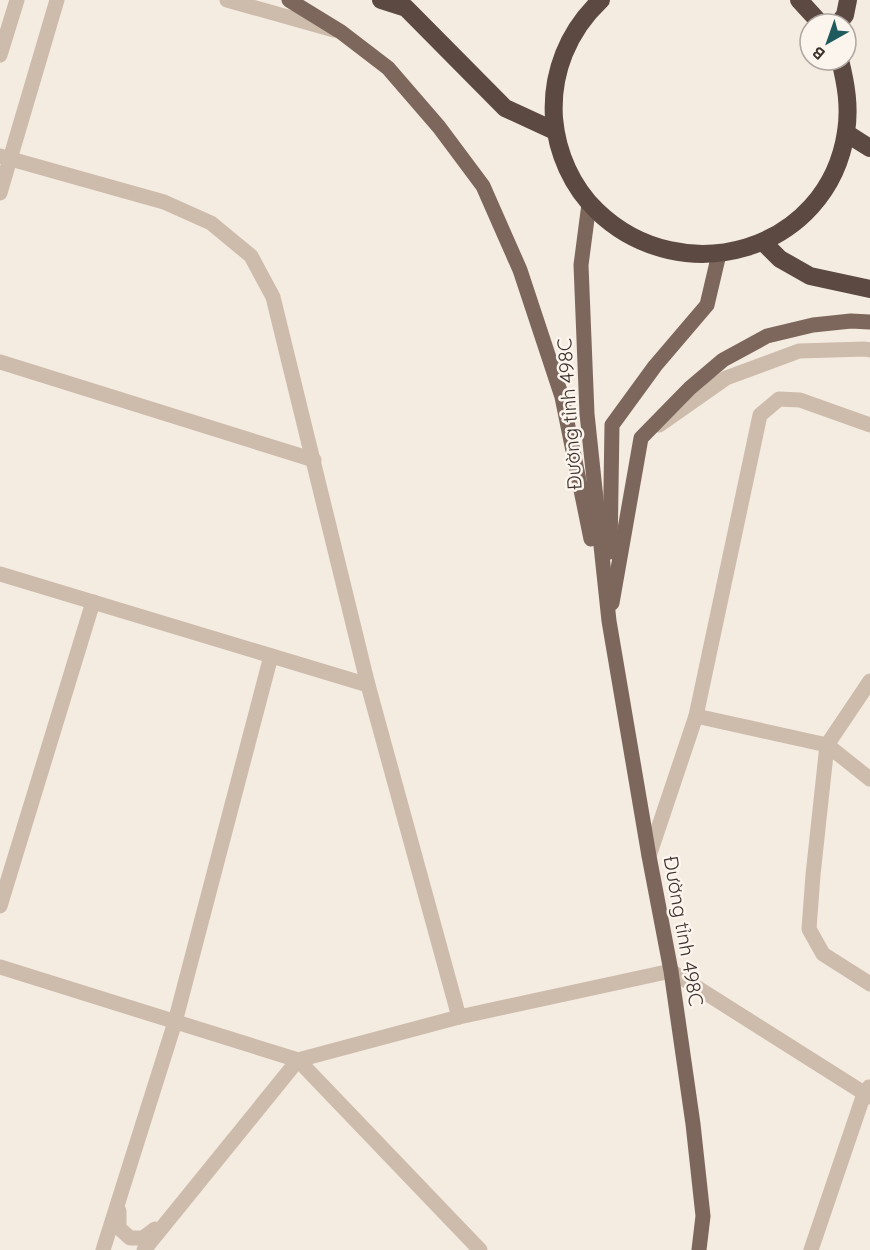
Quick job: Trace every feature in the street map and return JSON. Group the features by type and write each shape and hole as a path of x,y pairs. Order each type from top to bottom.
{"highway":[{"path":"381,0 406,8 505,108 555,131"},
{"path":"601,0 590,10 575,31 563,54 556,79 555,131 562,157 573,182 589,204 610,224 634,239 662,250 690,255 719,254 741,250 763,242 788,227 809,209 826,186 839,160 846,133 848,108 843,72"},
{"path":"800,0 810,12"},
{"path":"846,133 870,148"},
{"path":"763,242 780,259 810,276 870,289"}],"main road":[{"path":"289,0 341,32 388,68 439,127 483,186 520,270 562,397 609,621"},
{"name":"Đường tỉnh 498C","path":"589,204 581,265 587,414 609,621 671,972 693,1124 703,1216 699,1250"},
{"name":"Đường tỉnh 498C","path":"609,621 612,425 655,366 707,305 719,254"},
{"path":"609,621 641,438 690,388 723,360 767,336 813,325 851,321 870,322"}],"street":[{"path":"0,55 17,0"},
{"path":"0,193 5,158 57,0"},
{"path":"227,0 341,32"},
{"path":"5,158 164,202 211,223 251,256 273,297 315,460 368,685 459,1017"},
{"path":"641,438 726,378 736,374 799,351 870,350"},
{"path":"0,362 315,460"},
{"path":"649,856 696,716 760,415 779,399 800,400 870,425"},
{"path":"0,574 368,685"},
{"path":"0,906 93,602"},
{"path":"103,1250 175,1022 271,656"},
{"path":"870,681 827,745 809,929 823,954 870,984"},
{"path":"696,716 827,745 870,779"},
{"path":"0,967 298,1060 480,1250"},
{"path":"144,1250 298,1060 459,1017 671,972 868,1092 811,1250"},
{"path":"120,1198 119,1228 130,1238 143,1238 169,1219"}]}
